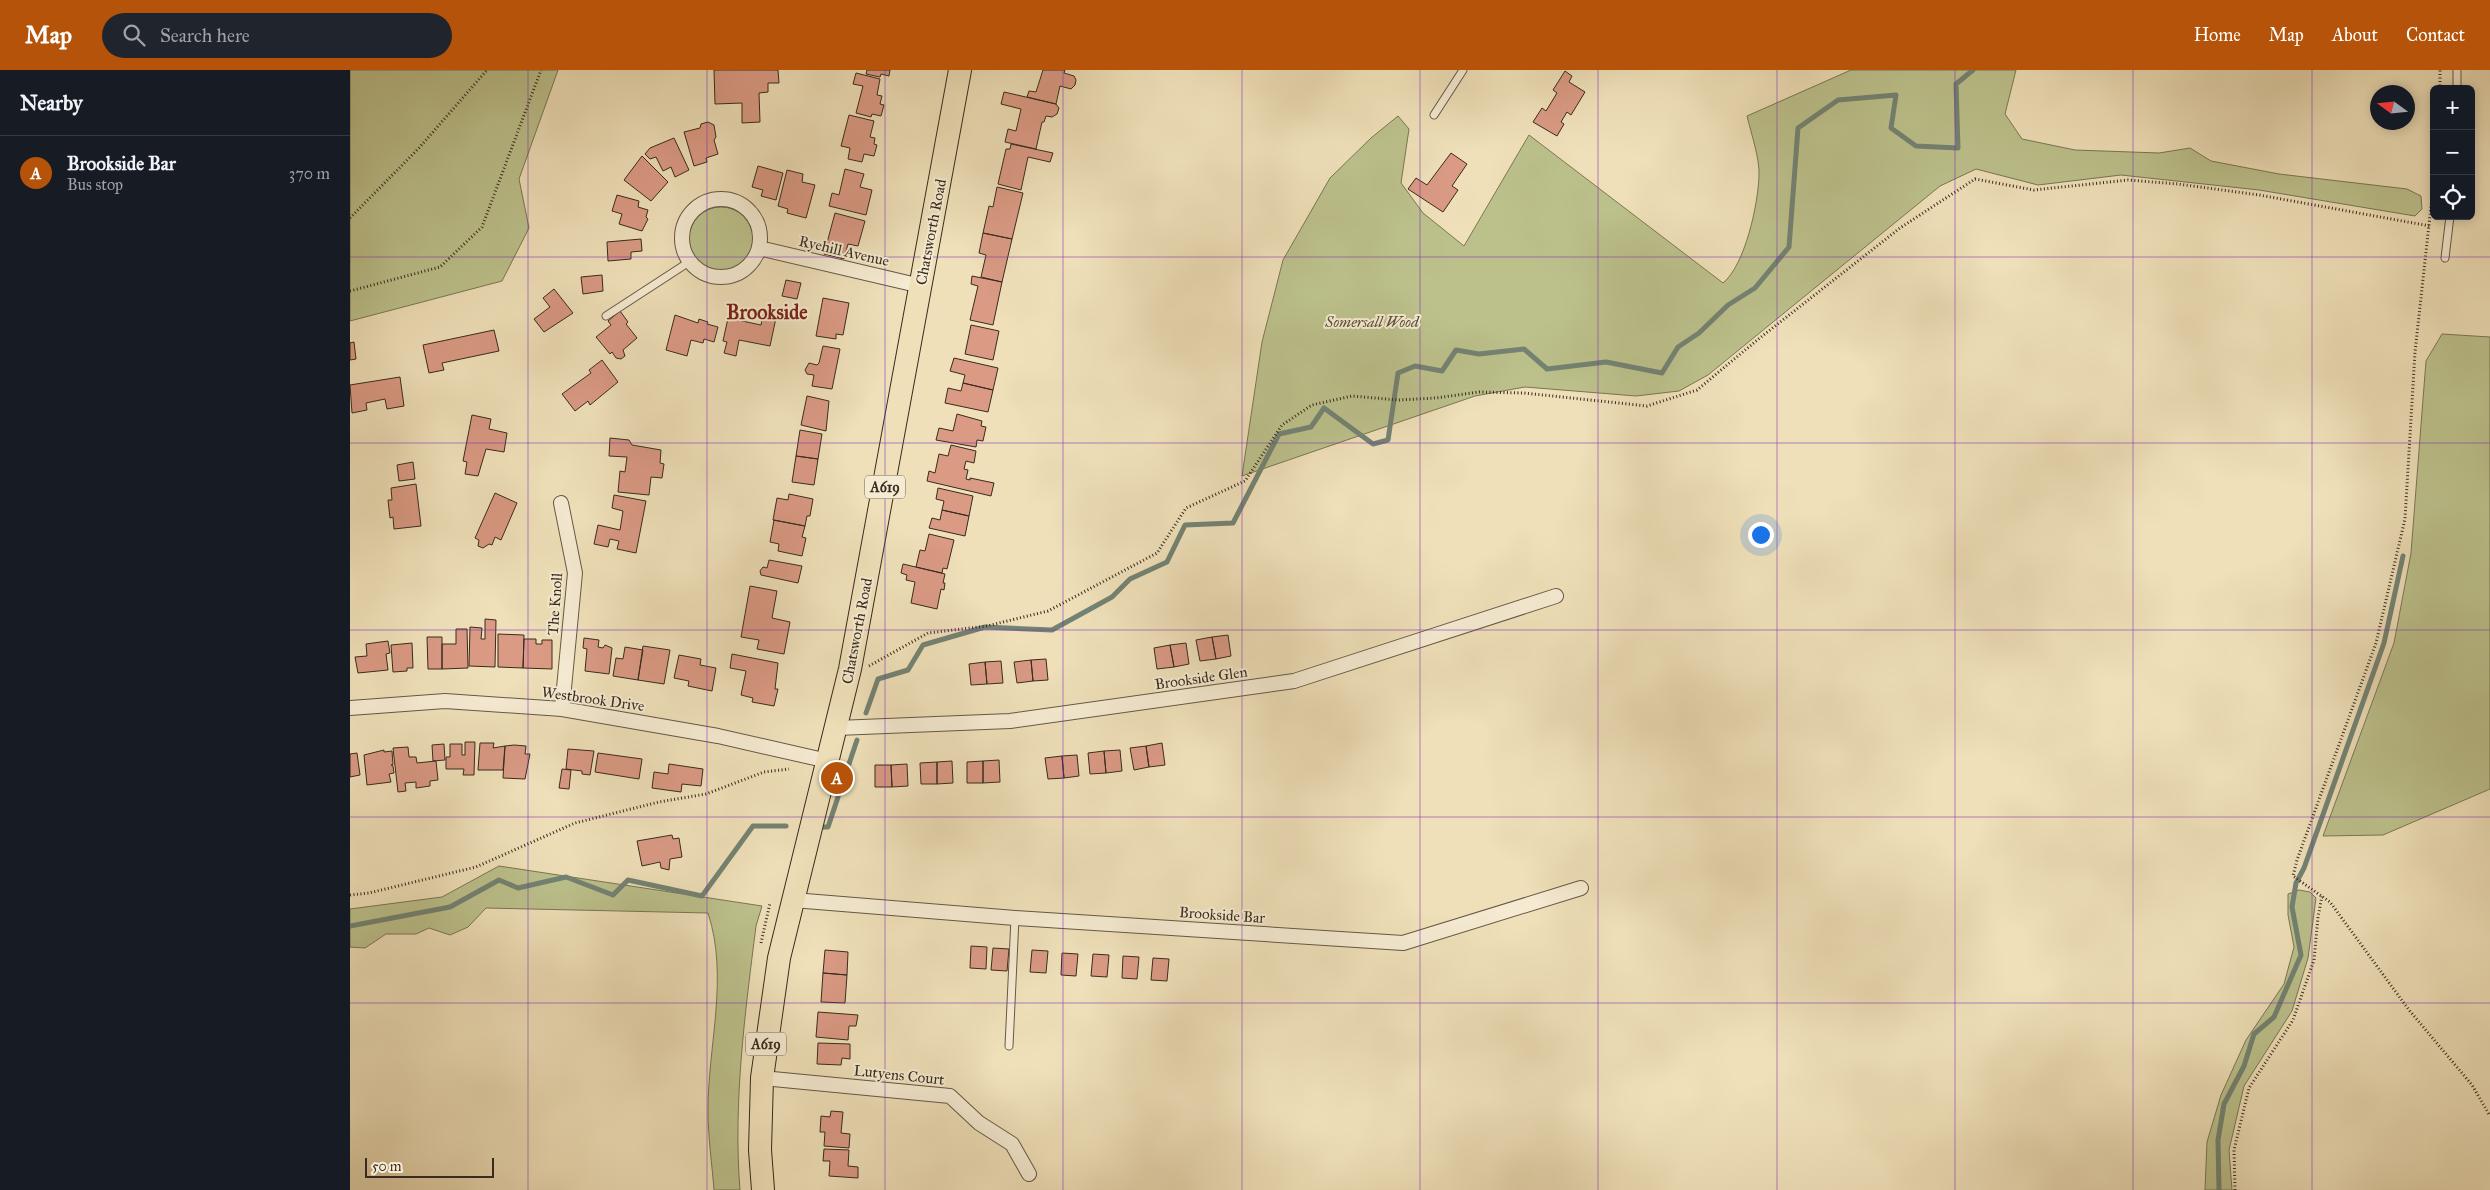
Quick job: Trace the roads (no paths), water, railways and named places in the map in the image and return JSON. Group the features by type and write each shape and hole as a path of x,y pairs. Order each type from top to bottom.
{"highway":[{"name":"Chatsworth Road","path":"763,1190 760,1150 762,1078 779,958 850,669 960,70"}],"street":[{"path":"726,199 739,203 750,211 757,222 760,236 759,248 754,260 745,270 734,276 722,278 709,276 689,262 683,250 684,225 690,214 700,205 713,200 726,199"},
{"name":"Ryehill Avenue","path":"759,248 920,286"},
{"name":"The Knoll","path":"562,503 575,573 562,709"},
{"name":"Brookside Glen","path":"837,728 1010,722 1294,682 1556,596"},
{"name":"Westbrook Drive","path":"350,708 445,701 562,709 718,736 828,761"},
{"path":"350,702 350,708"},
{"name":"Brookside Bar","path":"793,900 1015,918 1403,943 1581,888"},
{"name":"Lutyens Court","path":"762,1078 950,1096 979,1123 1012,1144 1029,1174"}],"lane":[{"path":"1434,115 1463,70"},
{"path":"2457,70 2457,85"},
{"path":"2445,258 2450,220"},
{"path":"606,316 689,262"},
{"path":"1010,1046 1015,918"}],"waterway":[{"path":"866,713 878,679 908,670 923,645 985,627 1052,630 1112,597 1130,579 1167,562 1185,525 1233,523 1279,434 1311,427 1324,408 1373,444 1388,440 1398,373 1415,366 1442,371 1456,350 1479,354 1524,349 1547,369 1606,362 1662,373 1678,347 1699,333 1728,305 1755,288 1789,247 1798,128 1838,100 1896,95 1891,128 1916,146 1958,148 1956,84 1973,70"},
{"path":"2219,1190 2218,1140 2224,1104 2244,1066 2254,1034 2274,1017 2301,955 2292,907 2296,883 2304,868 2384,643 2403,556"},
{"path":"820,827 828,827 857,740"},
{"path":"350,926 450,907 499,880 518,888 566,877 613,895 628,880 702,896 753,826 786,826"}],"place":[{"name":"Brookside Bar","path":"837,778"}],"district":[{"name":"Brookside","path":"767,312"}],"park label":[{"name":"Somersall Wood","path":"1372,322"}]}
